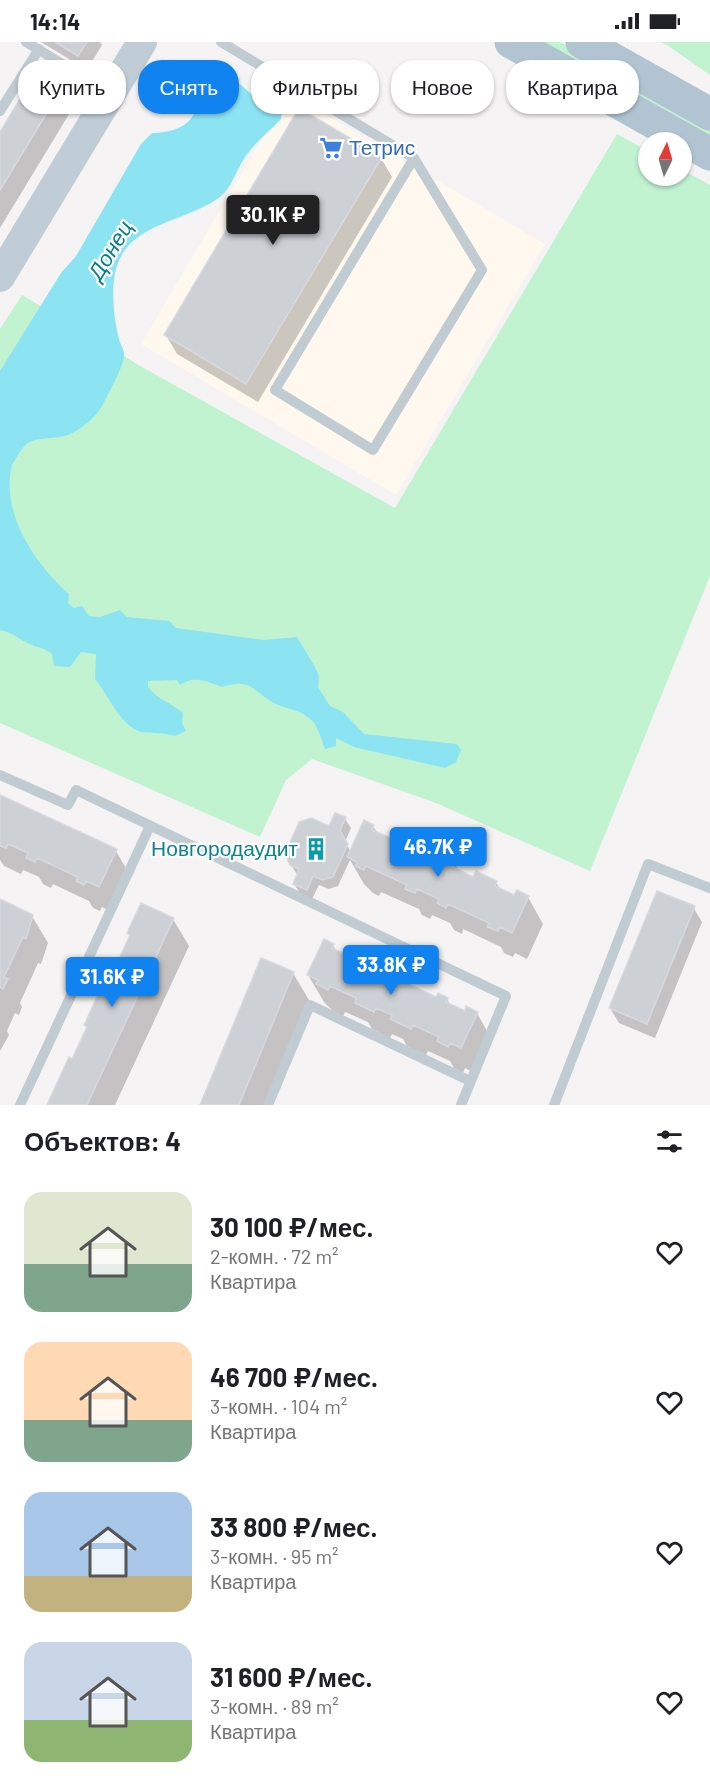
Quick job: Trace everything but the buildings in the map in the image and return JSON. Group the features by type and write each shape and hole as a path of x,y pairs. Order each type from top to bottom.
{"main road":[{"path":"511,42 710,154"},
{"path":"595,45 710,114"}],"street":[{"path":"0,277 142,42"}],"lane":[{"path":"26,42 56,60"},
{"path":"221,42 414,158 482,270 373,450 275,390 414,158"},
{"path":"0,111 39,49"},
{"path":"0,775 68,805 76,790 506,996 461,1105"},
{"path":"21,1105 150,826"},
{"path":"554,1105 648,864 710,888"},
{"path":"268,1105 310,1005 470,1081"}],"shaded area":[{"path":"277,114 325,114 545,244 396,495 141,344"}],"green space":[{"path":"533,42 560,42 592,60 565,60"},
{"path":"660,42 710,42 710,75 667,45"},
{"path":"639,86 710,126 710,142 639,102"},
{"path":"617,134 638,146 638,186 692,186 692,175 710,185 710,576 590,871 436,803 312,759 286,780 260,837 0,723 0,329 22,295 142,367 395,508"}],"water":[{"name":"Донец","path":"239,84 251,94 251,114 282,114 281,119 256,143 241,164 228,189 220,197 147,231 124,251 117,266 114,283 116,322 124,354 119,372 101,407 84,426 68,435 32,441 20,452 12,465 10,483 11,501 16,519 33,553 56,582 69,594 68,603 74,608 82,606 89,616 100,617 120,610 127,617 169,621 176,628 264,640 297,637 315,667 319,676 318,687 330,706 343,712 364,734 457,744 461,750 456,762 445,768 354,747 336,738 336,746 325,749 310,719 240,684 222,687 201,680 190,680 180,685 177,680 148,681 148,687 152,691 183,713 182,723 186,731 175,736 142,732 127,724 95,679 96,654 81,652 70,667 54,666 52,654 49,652 0,630 0,371 61,273 76,256 141,144 152,133 174,130 189,121 194,114 239,114"}],"place":[{"name":"Тетрис","path":"331,148"},
{"name":"Новгородаудит","path":"316,849"}]}
